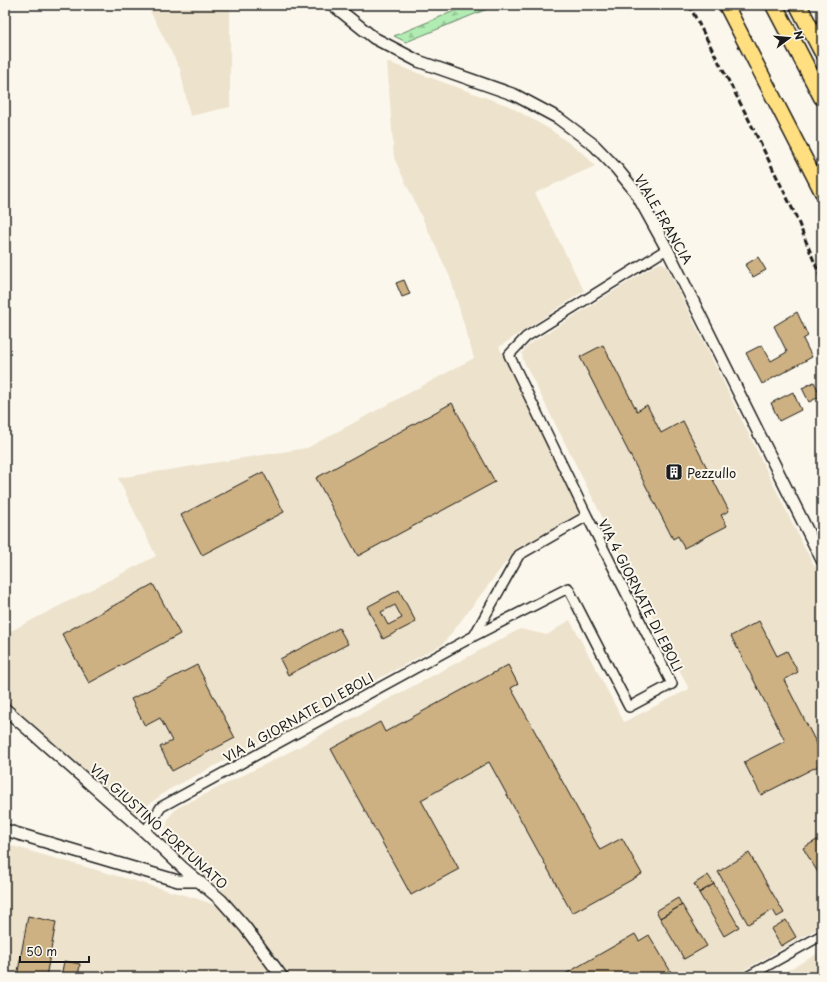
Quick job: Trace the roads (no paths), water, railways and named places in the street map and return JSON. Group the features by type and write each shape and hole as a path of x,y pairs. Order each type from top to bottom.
{"highway":[{"path":"774,5 822,97"},
{"path":"798,5 822,51"}],"main road":[{"path":"726,5 822,192"}],"street":[{"name":"VIALE FRANCIA","path":"333,5 374,38 418,61 515,95 558,118 594,145 617,168 635,191 668,249 822,560"},
{"name":"VIA 4 GIORNATE DI EBOLI","path":"145,832 161,807 474,636 568,588 629,708 672,684 586,516 509,355 526,337 668,249"},
{"name":"VIA 4 GIORNATE DI EBOLI","path":"474,636 519,554 586,516"},
{"name":"VIA GIUSTINO FORTUNATO","path":"5,709 221,900 245,927 282,977"},
{"path":"5,830 178,881 199,881"},
{"path":"747,977 822,935"}],"railway":[{"path":"689,5 748,118 795,214 822,281"}],"place":[{"name":"Pezzullo","path":"674,472"}]}
